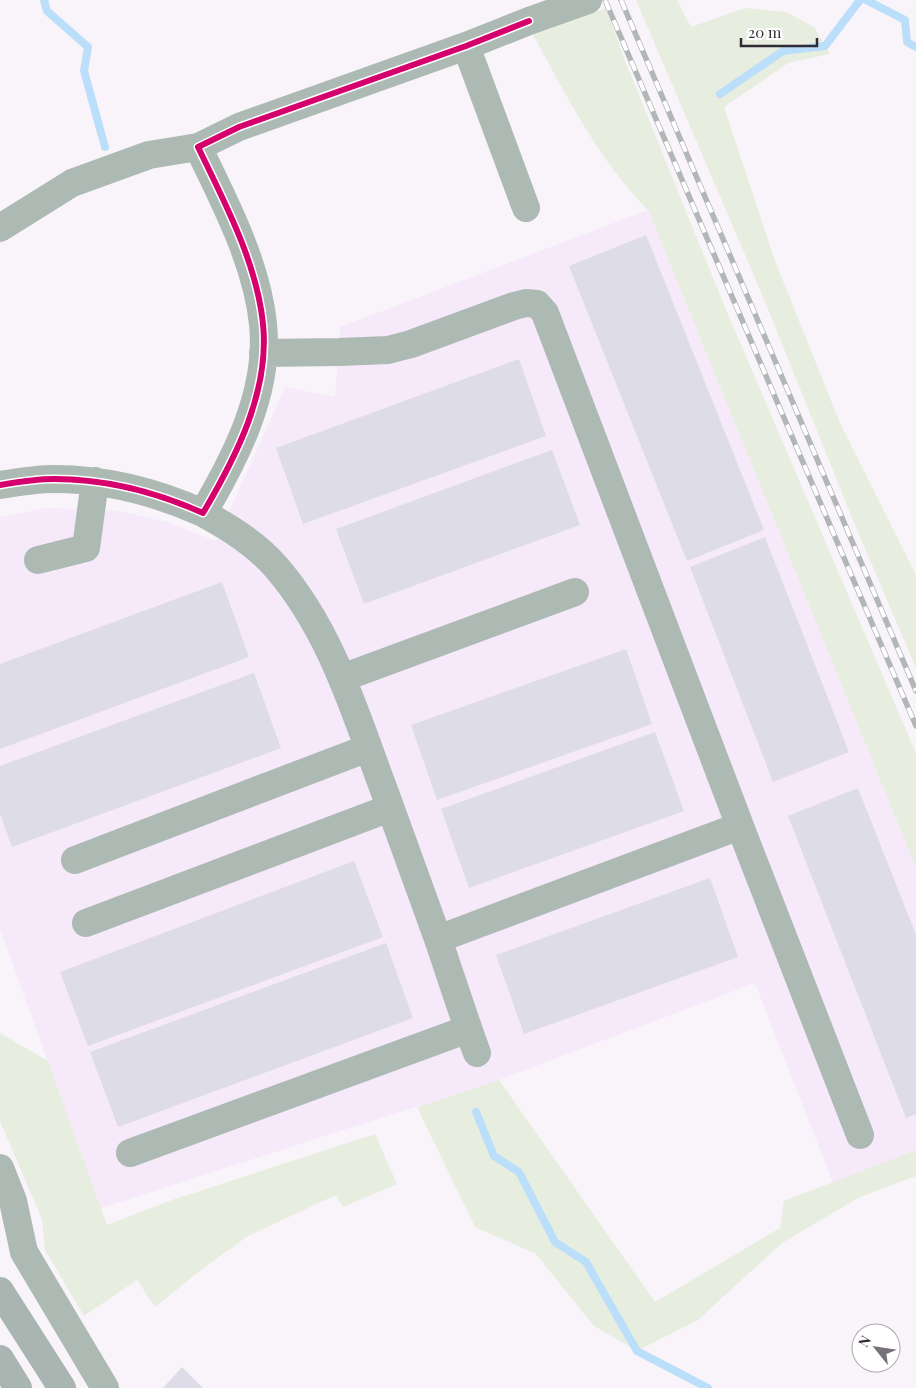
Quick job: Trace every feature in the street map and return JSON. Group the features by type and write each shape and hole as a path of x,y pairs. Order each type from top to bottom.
{"highway":[{"path":"0,1291 62,1388"},
{"path":"0,1359 18,1388"}],"street":[{"path":"0,228 72,183 149,155 198,146 239,126 466,46 532,11 588,0"},
{"path":"466,46 526,208"},
{"path":"198,146 239,238 251,270 263,326 263,352 256,396 247,425 220,484 204,513"},
{"path":"263,352 388,350 526,303 537,304 545,313 860,1135"},
{"path":"0,485 52,479 95,482 148,492 177,501 231,528 275,566 307,610 342,678 438,939 473,1041 130,1153"},
{"path":"38,560 86,548 95,482"},
{"path":"342,678 575,592"},
{"path":"75,860 368,748"},
{"path":"86,923 390,808"},
{"path":"438,939 740,826"},
{"path":"0,1168 13,1201 24,1252 105,1388"}],"shaded area":[{"path":"636,0 677,0 691,27 745,8 786,12 814,27 830,54 788,63 724,107 775,261 840,423 916,575 916,668 852,518 766,304"},
{"path":"606,8 624,58 722,300 916,753 916,868 648,210 630,191 584,127 533,35"},
{"path":"648,210 916,868 916,1150 833,1183 755,983 499,1080 101,1208 0,929 0,517 47,508 121,511 166,522 216,541 285,387 335,397 340,327"},
{"path":"0,1033 48,1061 107,1225 172,1200 375,1134 397,1184 343,1207 336,1195 248,1236 206,1266 155,1307 137,1280 84,1316 45,1250 42,1219 0,1121"},
{"path":"499,1080 655,1302 780,1228 784,1201 916,1150 916,1176 860,1197 782,1243 698,1320 637,1351 594,1326 536,1254 475,1227 417,1107"}],"building":[{"path":"646,235 764,530 687,561 569,266"},
{"path":"519,359 546,436 303,524 276,448"},
{"path":"552,450 580,525 364,604 336,529"},
{"path":"765,537 849,752 773,782 690,567"},
{"path":"222,582 249,657 0,749 0,664"},
{"path":"626,649 652,724 437,800 411,725"},
{"path":"254,673 281,748 12,847 0,814 0,766"},
{"path":"655,732 684,811 469,888 441,809"},
{"path":"858,788 916,935 916,1114 906,1118 788,816"},
{"path":"354,861 383,937 88,1046 60,972"},
{"path":"710,878 738,957 524,1034 496,955"},
{"path":"386,943 413,1018 118,1127 90,1052"},
{"path":"182,1367 203,1388 163,1388"}],"waterway":[{"path":"44,0 47,11 88,47 84,71 105,147"},
{"path":"720,94 783,51 825,46 860,0"},
{"path":"866,0 905,20 907,42 916,47"},
{"path":"476,1112 494,1156 519,1172 555,1242 586,1262 637,1351 708,1388"}],"railway":[{"path":"605,0 916,726"},
{"path":"621,0 916,691"}],"cycle path":[{"path":"0,485 47,479 93,481 149,493 203,513 227,469 248,423 256,398 264,349 260,301 247,255 198,147 239,127 466,46 529,21"}]}
